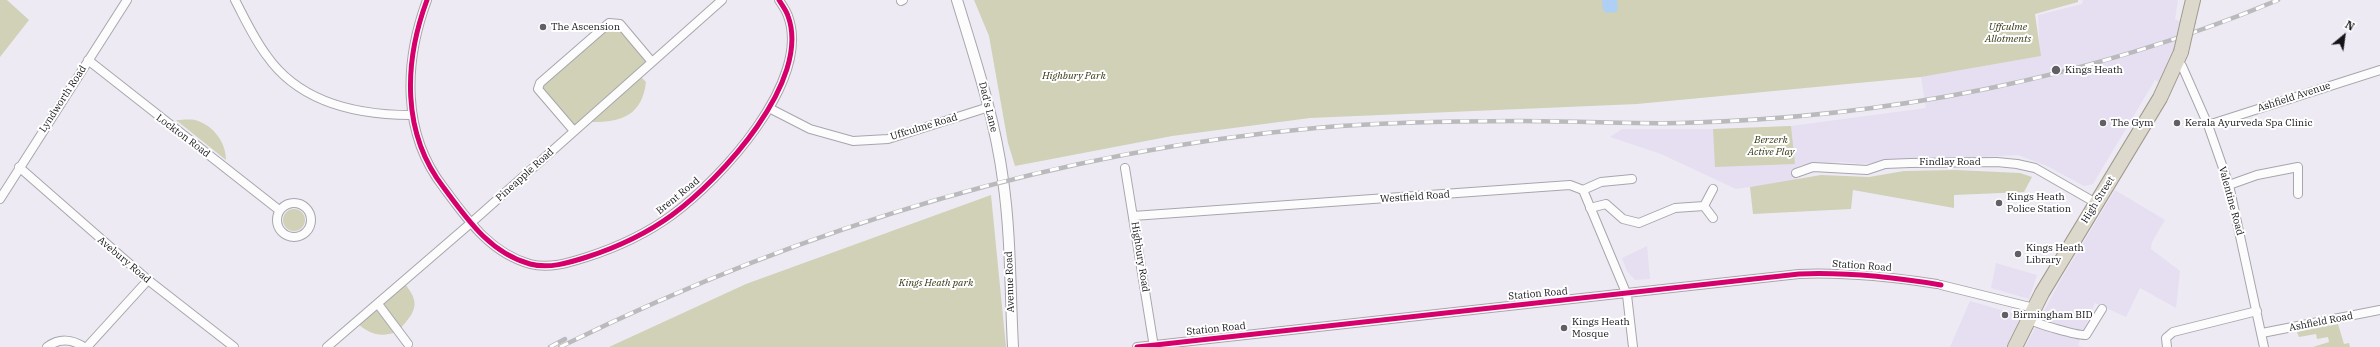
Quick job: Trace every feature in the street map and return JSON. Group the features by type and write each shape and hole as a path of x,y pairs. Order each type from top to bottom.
{"highway":[{"name":"High Street","path":"2015,347 2031,313 2160,98 2179,57 2193,0"}],"street":[{"name":"Lyndworth Road","path":"0,199 19,166 127,0"},
{"path":"235,0 267,57 286,78 330,104 355,111 380,115 411,115"},
{"name":"Brent Road","path":"428,0 418,25 412,57 409,90 411,115 423,155 430,169 486,240 496,248 515,259 534,265 547,266 568,263 611,249 639,236 672,215 711,181 752,134 779,91 789,60 791,34 788,16 779,0"},
{"name":"Pineapple Road","path":"327,347 472,222 722,0"},
{"name":"Dad's Lane","path":"957,0 989,107 1003,178 1008,217"},
{"path":"574,131 538,89 540,83 609,23 620,24 652,62"},
{"name":"Valentine Road","path":"2179,57 2208,125 2229,184 2264,347"},
{"name":"Lockton Road","path":"88,60 279,210"},
{"name":"Ashfield Avenue","path":"2208,125 2380,70"},
{"name":"Uffculme Road","path":"769,108 810,129 853,141 888,139 989,107"},
{"name":"Findlay Road","path":"1796,172 1813,167 1867,170 1885,164 2003,163 2035,168 2096,204"},
{"name":"Avebury Road","path":"19,166 148,280 234,347"},
{"path":"2229,184 2268,172 2298,167 2298,194"},
{"name":"Highbury Road","path":"1125,168 1154,346"},
{"path":"1632,179 1601,182 1583,190 1627,295 1633,347"},
{"name":"Westfield Road","path":"1133,216 1570,185 1583,190"},
{"path":"1704,206 1713,189"},
{"path":"293,203 303,206 310,214 310,225 308,230 303,234 292,237 282,232 276,222 279,210 283,206 293,203"},
{"path":"1590,208 1606,204 1623,219 1639,223 1675,208 1704,206"},
{"path":"1704,206 1713,218"},
{"name":"Avenue Road","path":"1008,217 1013,347"},
{"name":"Station Road","path":"1137,347 1399,317 1627,295 1715,283 1831,272 1884,276 1939,284 2031,313 2045,326 2069,331 2082,336 2086,335 2102,309"},
{"path":"47,347 60,341 69,340 86,347 148,280"},
{"path":"378,304 408,344"},
{"name":"Ashfield Road","path":"2262,333 2380,310"},
{"path":"2167,347 2166,338 2173,332 2257,311"}],"shaded area":[{"path":"2083,0 2178,0 2175,19 2187,25 2166,87 2155,80 2093,184 2084,186 2047,166 2018,155 1860,164 1842,162 1801,165 1796,168 1797,180 1736,189 1661,154 1610,137 1622,129 1719,129 1791,126 1926,108 1921,77 2040,56 2038,15 2082,4"},
{"path":"2115,190 2165,220 2152,242 2151,249 2180,271 2176,308 2140,288 2126,317 2095,303 2078,345 2082,347 2025,347 2060,281"},
{"path":"1647,246 1650,279 1635,280 1627,271 1622,258"},
{"path":"1996,263 2037,275 2029,299 1991,288"},
{"path":"1970,301 2022,316 2006,347 1950,347"}],"green space":[{"path":"0,0 7,0 29,20 0,57"},
{"name":"Highbury Park","path":"974,0 2078,0 2078,2 2035,14 2041,56 1921,77 1637,104 1310,118 1172,136 1015,166 1008,143 989,36"},
{"path":"610,25 620,27 649,61 574,129 539,88"},
{"path":"640,76 646,82 644,94 634,111 618,119 586,122"},
{"path":"176,120 195,120 202,122 213,130 224,147 226,160"},
{"name":"Berzerk Active Play","path":"1791,126 1795,164 1715,167 1713,129"},
{"path":"1956,170 2020,173 2032,177 2024,192 1954,195 1954,208 1853,190 1851,209 1753,214 1750,187 1821,175 1869,177 1904,171"},
{"name":"Kings Heath park","path":"991,195 1006,347 609,347 746,284"},
{"path":"294,209 302,212 305,220 302,228 294,231 286,228 283,220 286,212"},
{"path":"404,283 413,296 414,307 410,317 400,329 380,304"},
{"path":"376,307 396,332 385,335 375,334 366,330 357,323"},
{"path":"2338,324 2344,344 2349,343 2350,347 2313,347 2329,342 2328,337 2317,339 2316,334 2299,337 2297,332"}],"water":[{"path":"1602,0 1617,0 1618,8 1616,12 1607,13 1603,10"}],"railway":[{"path":"560,347 650,305 742,266 834,232 928,202 1023,177 1119,156 1217,139 1342,126 1469,121 1680,123 1756,120 1833,113 1909,103 1985,89 2060,72 2134,52 2207,28 2278,0"},
{"path":"550,347 565,339"}],"cycle path":[{"path":"427,0 419,24 414,48 411,72 411,97 414,121 420,144 430,167 471,223 491,243 516,259 530,264 544,266 566,263 598,253 621,244 652,228 672,215 692,199 736,154 757,127 774,98 787,70 792,42 788,16 779,0"},
{"path":"1137,347 1799,274 1870,276 1941,285"}],"place":[{"name":"The Ascension","path":"543,27"},
{"name":"Kings Heath","path":"2056,70"},
{"name":"The Gym","path":"2103,123"},
{"name":"Kerala Ayurveda Spa Clinic","path":"2177,123"},
{"name":"Kings Heath Police Station","path":"1999,203"},
{"name":"Kings Heath Library","path":"2018,254"},
{"name":"Birmingham BID","path":"2005,315"},
{"name":"Kings Heath Mosque","path":"1564,328"}],"park label":[{"name":"Uffculme Allotments","path":"2008,32"}]}
